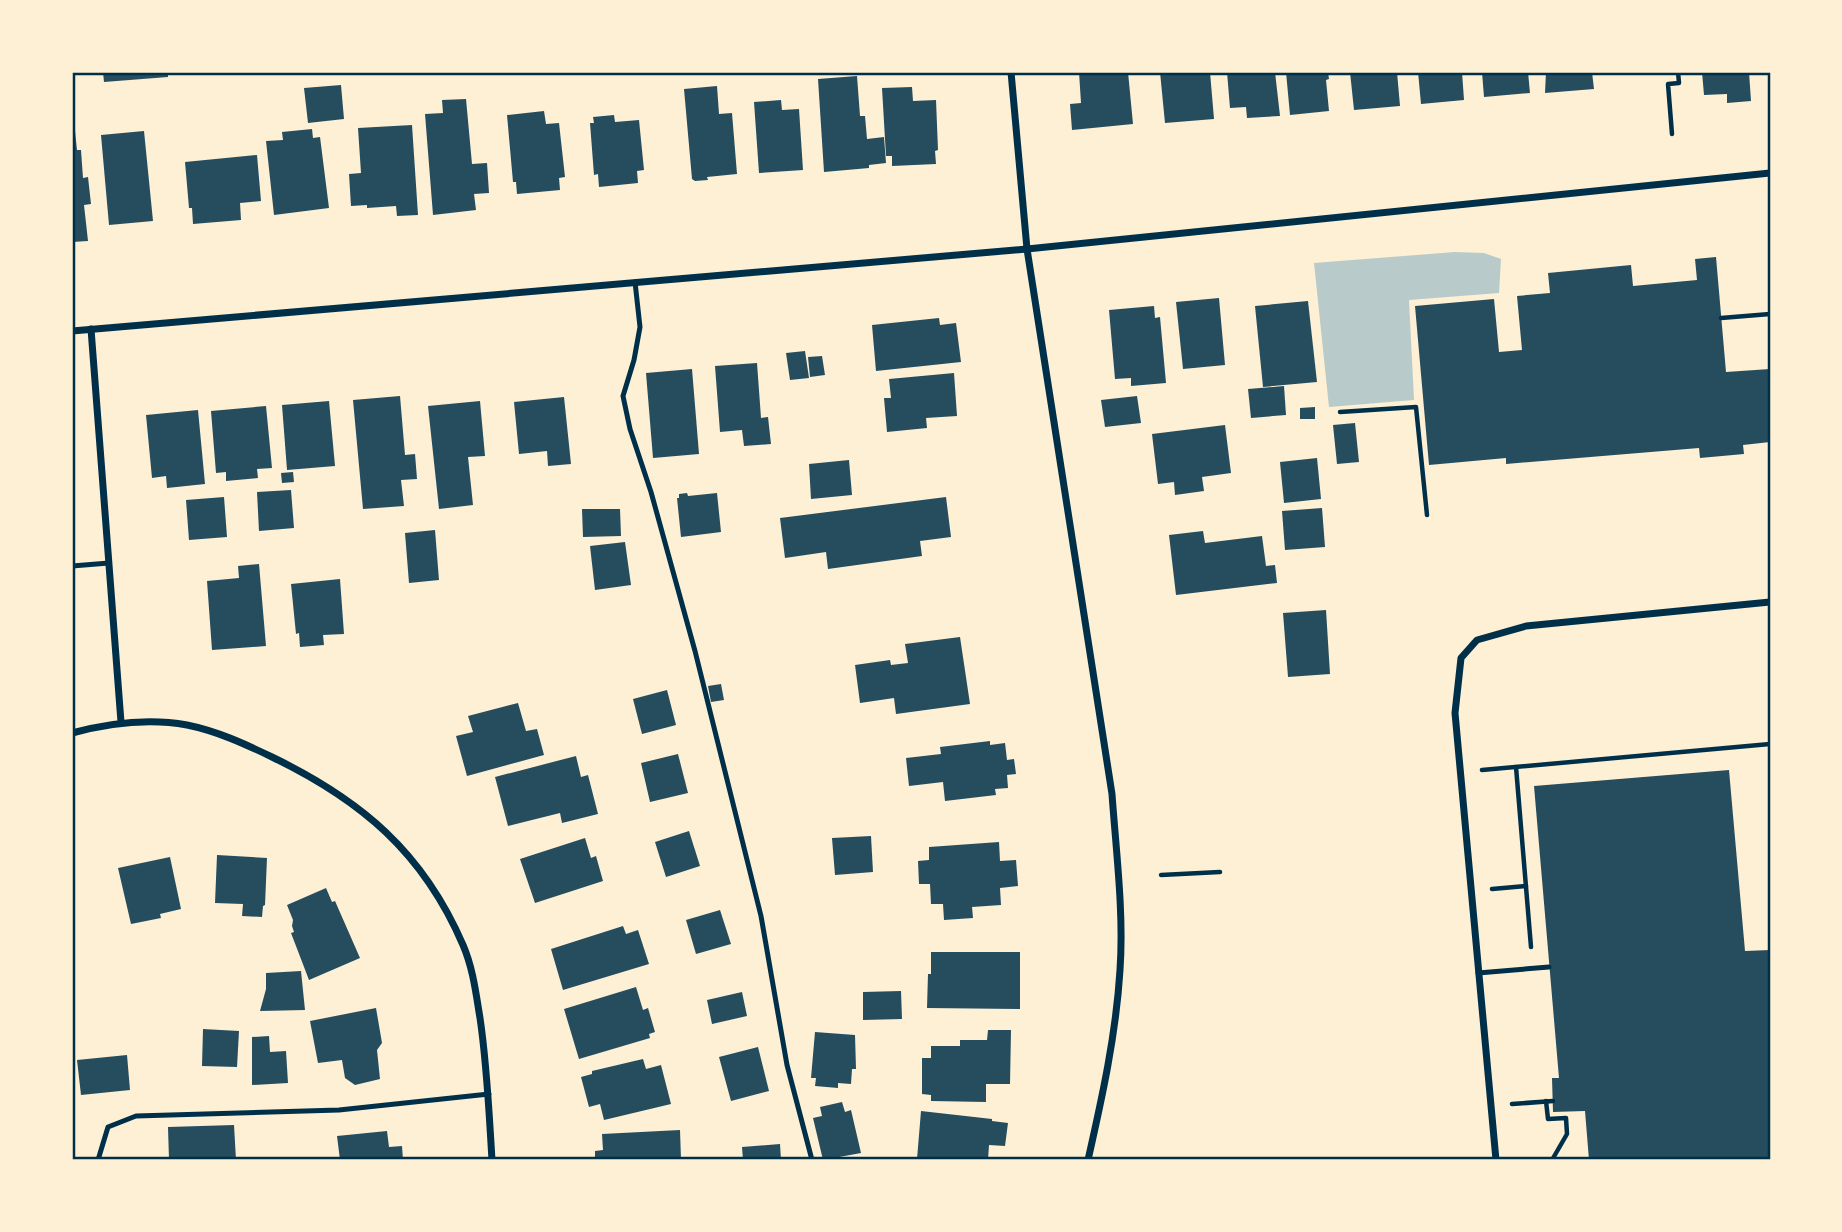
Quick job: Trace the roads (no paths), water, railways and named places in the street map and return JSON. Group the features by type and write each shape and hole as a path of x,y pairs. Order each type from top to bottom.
{"street":[{"path":"1011,72 1027,249 1112,794 1119,880 1121,969 1108,1073 1088,1160"},
{"path":"72,331 1027,249 1770,173"},
{"path":"91,330 121,722"},
{"path":"1496,1160 1459,771 1455,713 1461,658 1477,640 1526,625 1770,602"},
{"path":"72,733 121,722 163,722 188,725 239,741 334,790 375,821 412,858 441,901 464,947 476,990 489,1094 492,1160"}],"lane":[{"path":"635,282 640,327 634,360 622,396 699,665 761,916 787,1065 812,1160"},
{"path":"72,566 109,563"},
{"path":"1478,973 1549,967"},
{"path":"98,1160 108,1127 136,1116 339,1110 489,1094"}]}
